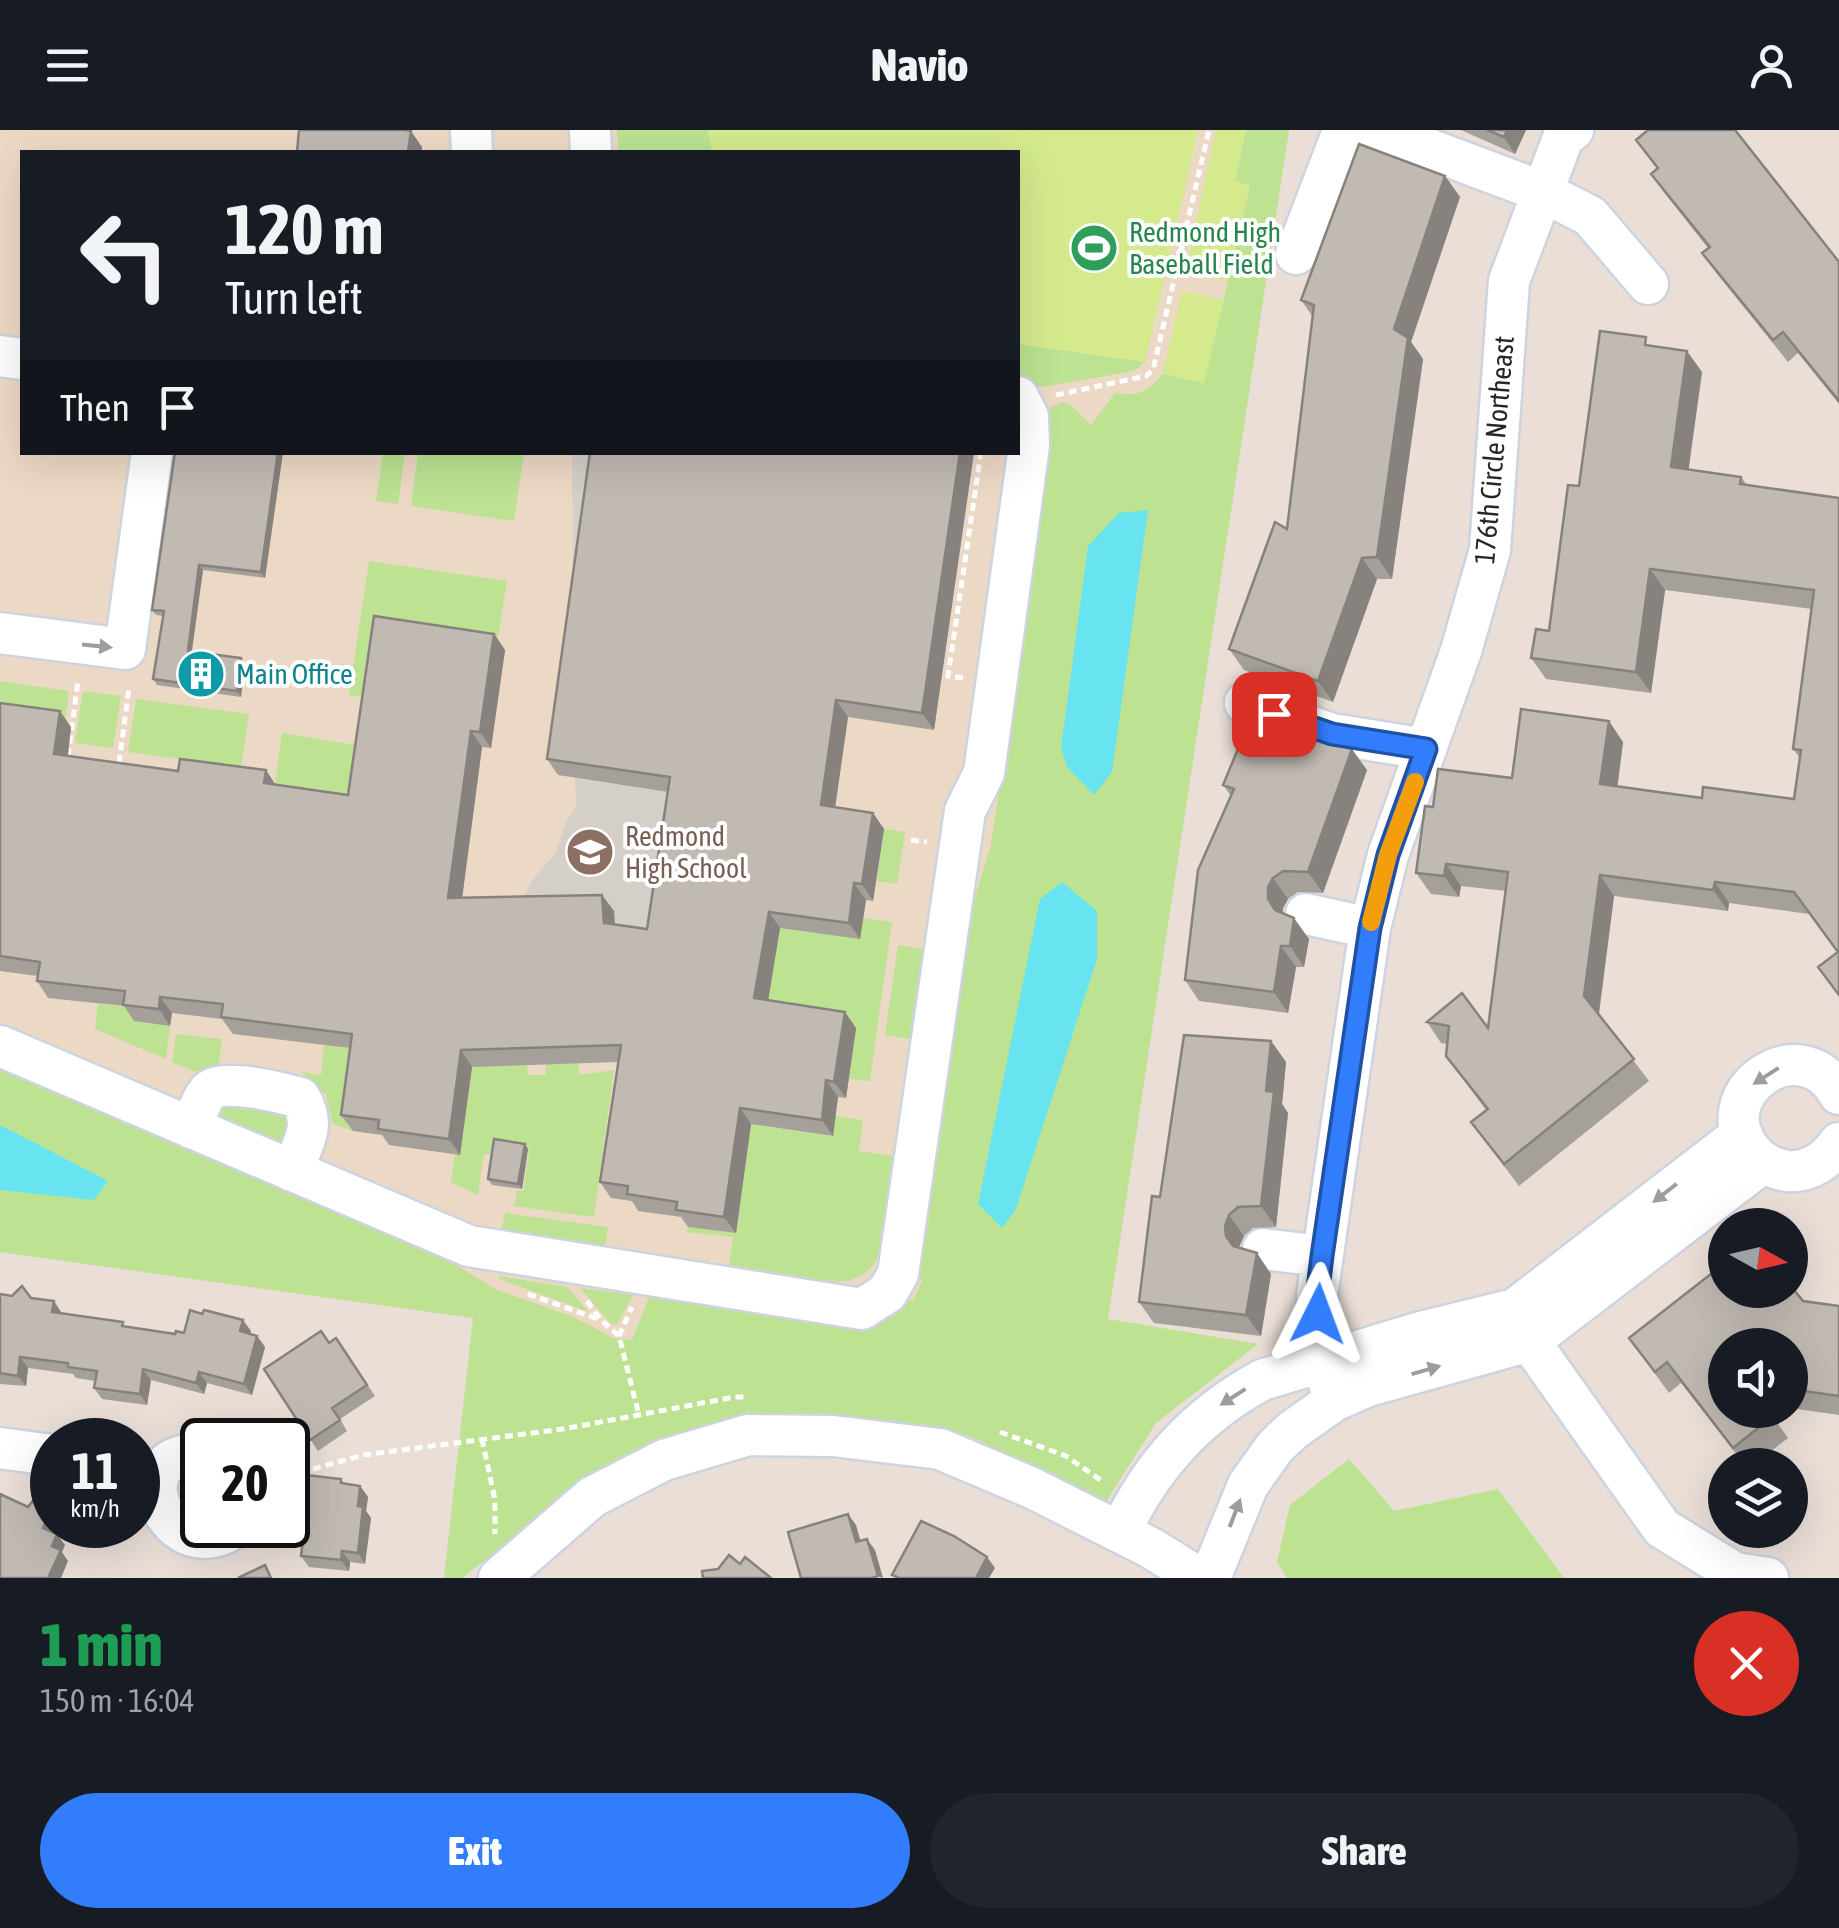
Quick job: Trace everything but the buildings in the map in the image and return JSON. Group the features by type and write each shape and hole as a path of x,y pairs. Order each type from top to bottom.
{"street":[{"path":"1296,254 1343,131 1350,130"},
{"path":"1378,130 1543,192 1590,216 1648,284"},
{"name":"176th Circle Northeast","path":"1334,1401 1323,1361 1317,1296 1370,928 1388,855 1462,651 1490,550 1509,281 1564,138 1573,130"},
{"path":"0,1046 469,1246 862,1308 887,1293 898,1274 965,811 984,773 1029,446 1028,416 1020,402"},
{"path":"0,633 125,648 152,455"},
{"path":"1245,703 1332,734 1426,749"},
{"path":"1306,914 1370,928"},
{"path":"1839,1094 1811,1068 1782,1066 1767,1071 1746,1092 1740,1106 1753,1148 1788,1171 1803,1170 1830,1156 1839,1143"},
{"path":"190,1128 215,1086 300,1098 310,1114 307,1134 292,1171"},
{"path":"1210,1578 1256,1470 1293,1430 1334,1401 1518,1326 1530,1298 1753,1148"},
{"path":"1262,1249 1322,1256"},
{"path":"1120,1532 1152,1473 1197,1423 1262,1380 1323,1361 1518,1326"},
{"path":"1518,1326 1662,1528 1735,1573 1768,1578"},
{"path":"504,1574 592,1497 664,1460 748,1434 834,1436 940,1449 1032,1488 1120,1532 1199,1578"},
{"path":"0,1448 30,1452"},
{"path":"160,1519 180,1539"}],"path":[{"path":"1020,400 1146,376 1153,370 1209,130"},
{"path":"974,680 948,676 981,455"},
{"path":"68,756 78,680"},
{"path":"118,763 129,688"},
{"path":"527,1294 600,1320 619,1336 639,1415"},
{"path":"482,1438 495,1500 494,1553 504,1574"}],"shaded area":[{"name":"Redmond High School","path":"0,130 1289,130 1095,1405 0,1252"},
{"path":"572,455 591,455 574,666"},
{"path":"575,778 681,794 659,945 515,913 534,878 555,854 576,806"}],"green space":[{"path":"617,130 708,130 712,150 618,150"},
{"name":"Redmond High Baseball Field","path":"708,130 1198,130 1145,362 1020,344 1020,150 712,150"},
{"path":"1216,130 1246,130 1235,181 1250,185 1228,281 1185,273"},
{"path":"1246,130 1289,130 1108,1319 1258,1344 1156,1423 1104,1505 1045,1471 969,1436 823,1414 706,1424 599,1471 462,1578 444,1578 473,1318 0,1252 0,1069 454,1264 497,1290 574,1317 613,1338 632,1340 650,1295 913,1301 922,1281 914,1268 959,949 991,845 1050,408 1062,402 1072,406 1091,425 1115,393 1142,392 1163,374 1204,383 1250,186 1235,182"},
{"path":"1182,291 1224,300 1204,383 1163,374"},
{"path":"1020,344 1145,362 1134,371 1042,387 1020,378"},
{"path":"383,455 405,455 398,504 376,501"},
{"path":"418,455 524,455 514,521 411,506"},
{"path":"369,561 507,581 496,649 376,698 349,695"},
{"path":"0,681 69,691 64,726 0,718"},
{"path":"83,691 121,696 113,748 75,743"},
{"path":"136,699 249,714 241,767 128,752"},
{"path":"282,733 369,747 360,812 273,799"},
{"path":"884,829 905,832 897,884 877,881"},
{"path":"863,918 892,922 870,1081 848,1079 766,1015 780,928"},
{"path":"898,945 924,949 910,1039 885,1035"},
{"path":"98,1004 136,1008 135,1021 170,1026 166,1059 95,1029"},
{"path":"478,1027 527,1065 528,1075 546,1075 546,1064 578,1063 580,1075 614,1070 594,1217 514,1206 517,1191 524,1190 529,1148 496,1143 494,1155 484,1154 478,1195 451,1182 455,1154 460,1154"},
{"path":"176,1034 222,1039 219,1063 197,1072 172,1062"},
{"path":"324,1045 363,1050 353,1131 333,1124 326,1095 301,1072 321,1075"},
{"path":"218,1104 275,1106 295,1118 283,1146 218,1119"},
{"path":"835,1116 863,1120 859,1151 893,1156 881,1249 865,1273 837,1282 729,1267 733,1237 687,1232 688,1227 736,1233 751,1124 832,1136"},
{"path":"505,1213 608,1227 605,1249 501,1233"},
{"path":"499,1279 567,1287 589,1312"},
{"path":"580,1288 633,1295 617,1325 611,1324"},
{"path":"1349,1459 1394,1511 1498,1489 1564,1578 1287,1578 1277,1562 1290,1505"}],"water":[{"path":"1148,510 1112,772 1094,795 1068,768 1061,748 1088,546 1119,513"},
{"path":"1062,882 1097,911 1097,959 1016,1209 1002,1228 978,1204 1040,899"},
{"path":"0,1126 108,1181 94,1200 0,1190"}],"slow traffic":[{"path":"1371,922 1388,855 1415,782"}],"place":[{"name":"Redmond High Baseball Field","path":"1094,248"},
{"name":"Main Office","path":"201,674"},
{"name":"Redmond High School","path":"590,852"}],"route":[{"path":"1274,714 1332,734 1426,749 1388,855 1370,928 1322,1256 1318,1314"}]}
